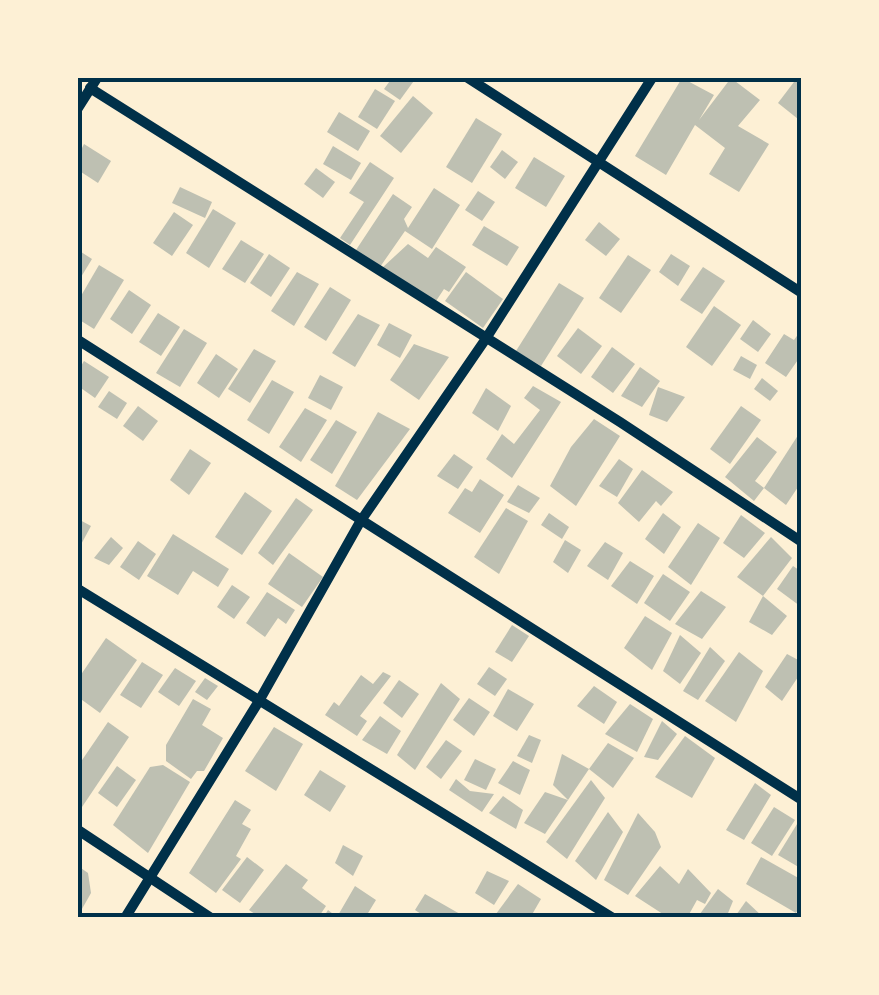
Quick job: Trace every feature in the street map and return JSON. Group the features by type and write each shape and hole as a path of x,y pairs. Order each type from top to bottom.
{"street":[{"path":"78,108 96,78"},
{"path":"468,78 802,293"},
{"path":"125,918 259,701 360,522 484,340 652,78"},
{"path":"90,88 802,542"},
{"path":"78,340 802,800"},
{"path":"78,588 613,918"},
{"path":"78,830 211,918"}],"building":[{"path":"392,78 416,78 400,100 384,89"},
{"path":"682,78 714,95 699,120 731,78 760,100 738,126 769,144 739,192 709,174 725,148 695,125 666,175 635,156"},
{"path":"797,78 802,78 798,119 778,103"},
{"path":"375,89 395,101 377,129 358,117"},
{"path":"413,96 433,113 401,153 380,136"},
{"path":"339,112 370,131 358,151 327,132"},
{"path":"476,118 502,134 472,183 446,167"},
{"path":"84,144 111,161 98,183 78,170 78,156"},
{"path":"333,146 361,163 351,180 323,164"},
{"path":"502,150 518,162 505,179 490,167"},
{"path":"534,157 565,176 546,207 515,188"},
{"path":"370,162 394,178 350,245 340,238 364,202 349,193"},
{"path":"316,168 335,182 323,198 304,184"},
{"path":"180,187 212,202 205,218 172,203"},
{"path":"434,188 460,205 432,249 405,231 380,267 356,250 393,194 412,207 404,219 408,228"},
{"path":"478,191 495,202 482,221 465,210"},
{"path":"213,209 236,223 209,268 186,253"},
{"path":"174,212 193,225 172,256 153,243"},
{"path":"599,222 620,239 606,256 585,240"},
{"path":"484,226 519,247 507,266 472,245"},
{"path":"241,240 264,254 245,283 222,269"},
{"path":"408,244 428,258 436,247 466,267 449,292 444,289 434,304 382,268"},
{"path":"78,250 92,259 78,282"},
{"path":"269,254 290,268 271,297 250,283"},
{"path":"671,254 690,266 678,286 659,272"},
{"path":"628,255 651,270 621,313 599,298"},
{"path":"99,265 124,280 94,329 78,319 78,301"},
{"path":"703,267 725,281 702,314 680,300"},
{"path":"297,272 319,284 294,326 271,311"},
{"path":"466,272 503,299 483,328 445,301"},
{"path":"559,283 584,298 541,366 516,351"},
{"path":"330,287 351,300 326,341 304,327"},
{"path":"129,290 151,305 132,334 110,319"},
{"path":"714,306 741,325 712,366 686,347"},
{"path":"158,313 180,327 161,356 139,342"},
{"path":"358,314 380,325 355,367 332,353"},
{"path":"753,320 771,334 758,352 740,339"},
{"path":"389,323 412,335 400,358 377,345"},
{"path":"578,328 602,346 581,374 557,356"},
{"path":"184,329 207,343 180,387 156,373"},
{"path":"799,333 802,354 786,377 765,363 784,334 794,340"},
{"path":"414,344 449,357 419,400 390,380"},
{"path":"612,347 635,364 613,393 591,377"},
{"path":"254,349 276,361 250,403 228,389"},
{"path":"216,354 238,369 219,398 197,383"},
{"path":"741,356 757,365 750,379 733,370"},
{"path":"84,361 109,377 95,398 78,386 78,371"},
{"path":"640,367 660,381 642,407 621,396"},
{"path":"320,375 343,387 331,410 308,398"},
{"path":"762,378 778,391 770,401 754,389"},
{"path":"272,380 294,392 269,434 247,420"},
{"path":"533,386 561,402 512,478 486,459 502,434 514,444 540,410 524,398"},
{"path":"658,387 685,397 667,422 649,415"},
{"path":"486,388 511,406 498,431 472,413"},
{"path":"109,391 127,403 117,419 98,407"},
{"path":"138,406 158,421 143,441 123,426"},
{"path":"741,406 761,420 730,464 710,449"},
{"path":"305,408 327,420 301,462 279,447"},
{"path":"378,412 410,429 357,500 335,486"},
{"path":"594,419 620,436 576,506 550,486 571,447"},
{"path":"336,420 357,432 332,474 310,460"},
{"path":"802,429 802,481 786,505 764,488"},
{"path":"757,437 777,452 755,481 764,488 754,501 725,477"},
{"path":"190,449 211,463 189,495 170,480"},
{"path":"454,454 473,467 458,489 437,476"},
{"path":"619,459 633,469 617,497 599,486"},
{"path":"642,470 673,492 661,506 656,501 639,522 618,503"},
{"path":"480,479 504,495 480,533 448,513 465,488 472,492"},
{"path":"518,485 540,498 529,513 507,502"},
{"path":"245,492 272,511 242,555 215,537"},
{"path":"296,498 313,510 273,565 258,553"},
{"path":"506,508 528,521 499,574 474,557"},
{"path":"549,513 569,527 562,539 541,525"},
{"path":"663,513 681,527 664,554 645,539"},
{"path":"741,515 765,533 744,558 723,543"},
{"path":"78,519 91,526 78,550"},
{"path":"698,523 720,538 691,585 668,567"},
{"path":"173,534 229,569 218,587 193,571 178,595 147,576"},
{"path":"111,537 123,548 109,565 94,558"},
{"path":"771,537 792,558 763,596 737,577"},
{"path":"565,540 581,550 568,573 553,562"},
{"path":"138,541 156,554 139,580 120,567"},
{"path":"605,542 623,553 608,580 587,566"},
{"path":"289,553 323,577 302,607 268,584"},
{"path":"630,561 654,576 637,604 611,586"},
{"path":"793,566 802,572 800,606 777,589"},
{"path":"663,574 690,592 670,621 644,603"},
{"path":"232,585 250,597 234,619 217,607"},
{"path":"701,591 726,607 702,639 675,624"},
{"path":"267,592 295,610 286,624 278,618 265,637 246,623"},
{"path":"763,596 787,616 772,635 749,622"},
{"path":"645,616 672,633 652,670 624,648"},
{"path":"512,625 529,636 512,662 495,652"},
{"path":"680,635 701,653 680,684 663,671"},
{"path":"106,638 137,660 100,713 78,697 78,679"},
{"path":"710,647 725,661 698,700 683,691"},
{"path":"739,652 763,671 736,722 705,701"},
{"path":"787,654 802,662 802,671 782,701 765,687"},
{"path":"142,662 163,675 141,708 120,695"},
{"path":"489,667 507,679 495,696 477,684"},
{"path":"175,668 196,681 179,706 158,692"},
{"path":"383,672 391,676 360,716 367,721 357,736 325,715 334,702 339,706 361,675 373,684"},
{"path":"205,678 218,686 207,700 195,692"},
{"path":"399,680 419,694 402,718 383,703"},
{"path":"441,683 460,699 415,770 397,755"},
{"path":"594,686 617,702 604,724 577,706"},
{"path":"508,689 534,704 517,731 493,716"},
{"path":"469,698 490,712 474,736 453,720"},
{"path":"193,699 211,709 202,725 223,738 204,771 197,771 191,779 166,761 166,745"},
{"path":"630,704 653,719 637,752 605,734"},
{"path":"380,716 401,731 387,754 362,740"},
{"path":"662,721 677,734 658,760 644,757"},
{"path":"108,722 129,737 78,813 78,766"},
{"path":"274,727 303,744 276,791 245,771"},
{"path":"529,735 541,740 532,763 517,756"},
{"path":"685,736 715,758 692,798 655,777"},
{"path":"446,740 462,751 441,779 426,767"},
{"path":"608,743 634,758 613,788 589,769"},
{"path":"562,754 589,769 568,800 553,785"},
{"path":"475,759 496,769 486,790 464,780"},
{"path":"513,761 530,770 520,795 498,783"},
{"path":"163,765 190,782 148,853 113,825 150,767"},
{"path":"117,766 136,780 117,807 98,793"},
{"path":"320,770 346,786 330,812 304,795"},
{"path":"456,779 470,791 494,794 482,812 449,790"},
{"path":"591,780 605,798 567,859 546,842"},
{"path":"755,783 771,795 744,840 726,830"},
{"path":"545,792 568,800 545,834 524,823"},
{"path":"503,796 523,810 516,829 489,813"},
{"path":"235,800 251,810 242,824 251,829 236,856 241,859 216,893 189,873"},
{"path":"774,807 795,820 772,856 751,843"},
{"path":"608,812 623,832 596,880 575,861"},
{"path":"638,813 655,832 661,847 628,895 604,880"},
{"path":"802,816 802,869 778,855"},
{"path":"343,845 363,856 353,876 335,863"},
{"path":"247,857 264,870 240,903 222,890"},
{"path":"761,857 802,880 802,903 796,913 746,884"},
{"path":"286,864 308,880 302,888 326,906 318,918 261,918 249,910"},
{"path":"78,866 88,873 91,893 78,916"},
{"path":"660,866 679,884 688,869 711,893 705,904 697,900 687,918 669,918 635,896"},
{"path":"487,871 509,881 494,905 475,893"},
{"path":"518,884 541,899 530,918 493,918"},
{"path":"355,886 376,900 365,918 323,918 328,910 337,917"},
{"path":"718,889 733,901 726,918 697,918"},
{"path":"425,894 467,918 427,918 415,910"},
{"path":"746,901 764,918 734,918"}]}
